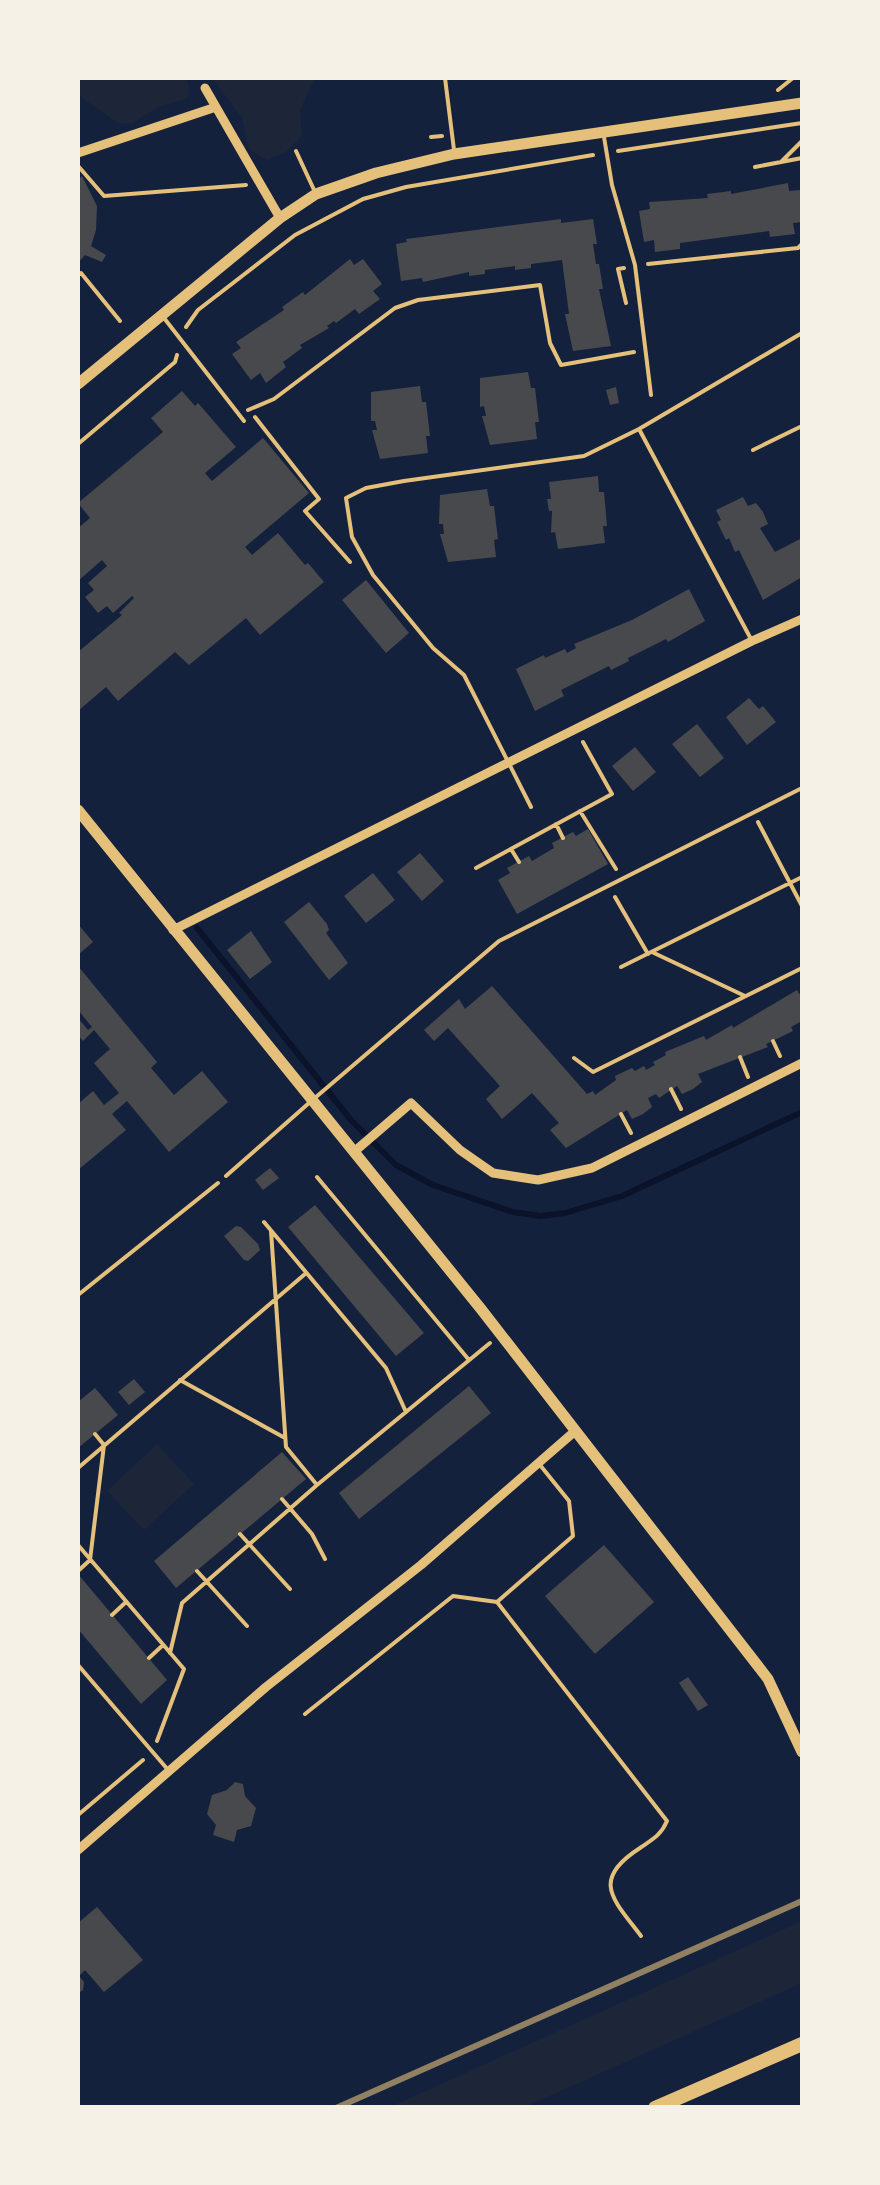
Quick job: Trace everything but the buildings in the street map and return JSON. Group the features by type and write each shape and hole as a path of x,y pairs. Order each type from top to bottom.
{"main road":[{"path":"655,2108 802,2044"}],"street":[{"path":"205,88 280,218"},
{"path":"78,384 280,218 316,194 376,173 454,154 801,104"},
{"path":"78,152 216,107"},
{"path":"173,930 802,619"},
{"path":"78,810 355,1151 768,1679 802,1752"},
{"path":"355,1151 412,1104 460,1150 492,1173 538,1180 592,1168 802,1063"},
{"path":"78,1850 266,1687 421,1565 574,1432"}],"lane":[{"path":"445,78 454,154"},
{"path":"603,132 635,265 651,395"},
{"path":"296,151 316,194"},
{"path":"161,315 242,418"},
{"path":"531,807 464,675 434,648 374,575 352,537 346,498 366,488 404,480 584,456 638,429 802,333"},
{"path":"638,429 752,641"},
{"path":"226,1176 499,942 802,788"},
{"path":"497,1602 573,1536 569,1501 538,1463"},
{"path":"306,1714 453,1596 497,1602 668,1821 662,1834 620,1861 610,1882 614,1900 641,1936"},
{"path":"78,1665 170,1772"}],"path":[{"path":"778,90 793,78"},
{"path":"78,444 176,362 180,339 198,310 295,235 352,203 406,187 802,123"},
{"path":"781,162 802,141"},
{"path":"755,167 802,158"},
{"path":"78,166 104,196 261,184"},
{"path":"627,309 618,269 798,248 802,244"},
{"path":"78,275 82,273 120,321"},
{"path":"242,418 249,409 274,398 395,308 418,300 540,285 550,343 560,365 634,353 632,338"},
{"path":"249,409 319,500 306,510 355,568 374,575"},
{"path":"753,450 802,426"},
{"path":"476,868 612,794 576,730"},
{"path":"580,811 621,878"},
{"path":"752,812 802,906"},
{"path":"556,824 563,838"},
{"path":"511,849 518,862"},
{"path":"621,967 802,877"},
{"path":"607,884 650,953 745,996"},
{"path":"574,1058 592,1072 802,968"},
{"path":"773,1041 782,1060"},
{"path":"740,1057 748,1077"},
{"path":"671,1088 681,1109"},
{"path":"621,1114 631,1134"},
{"path":"78,1296 226,1176"},
{"path":"316,1177 469,1360"},
{"path":"264,1222 386,1368 406,1412"},
{"path":"271,1231 286,1447 318,1485"},
{"path":"78,1468 305,1274"},
{"path":"170,1653 182,1603 500,1335"},
{"path":"180,1380 285,1438"},
{"path":"78,1570 90,1560 104,1445 94,1434"},
{"path":"282,1498 312,1534 324,1560"},
{"path":"240,1534 290,1589"},
{"path":"78,1545 184,1670 152,1752 78,1814"},
{"path":"196,1571 247,1626"},
{"path":"112,1615 126,1602"},
{"path":"149,1658 163,1645"}],"shaded area":[{"path":"78,78 187,78 190,94 133,123 118,123 78,95"},
{"path":"212,78 315,78 300,110 302,136 286,152 267,160 249,150 242,118"},
{"path":"157,1444 194,1484 144,1530 107,1491"},
{"path":"802,1921 802,1983 525,2107 390,2107"}],"waterway":[{"path":"197,928 351,1120 396,1165 433,1185 513,1212 541,1216 565,1213 622,1196 802,1112"}],"railway":[{"path":"336,2108 802,1901"}]}
